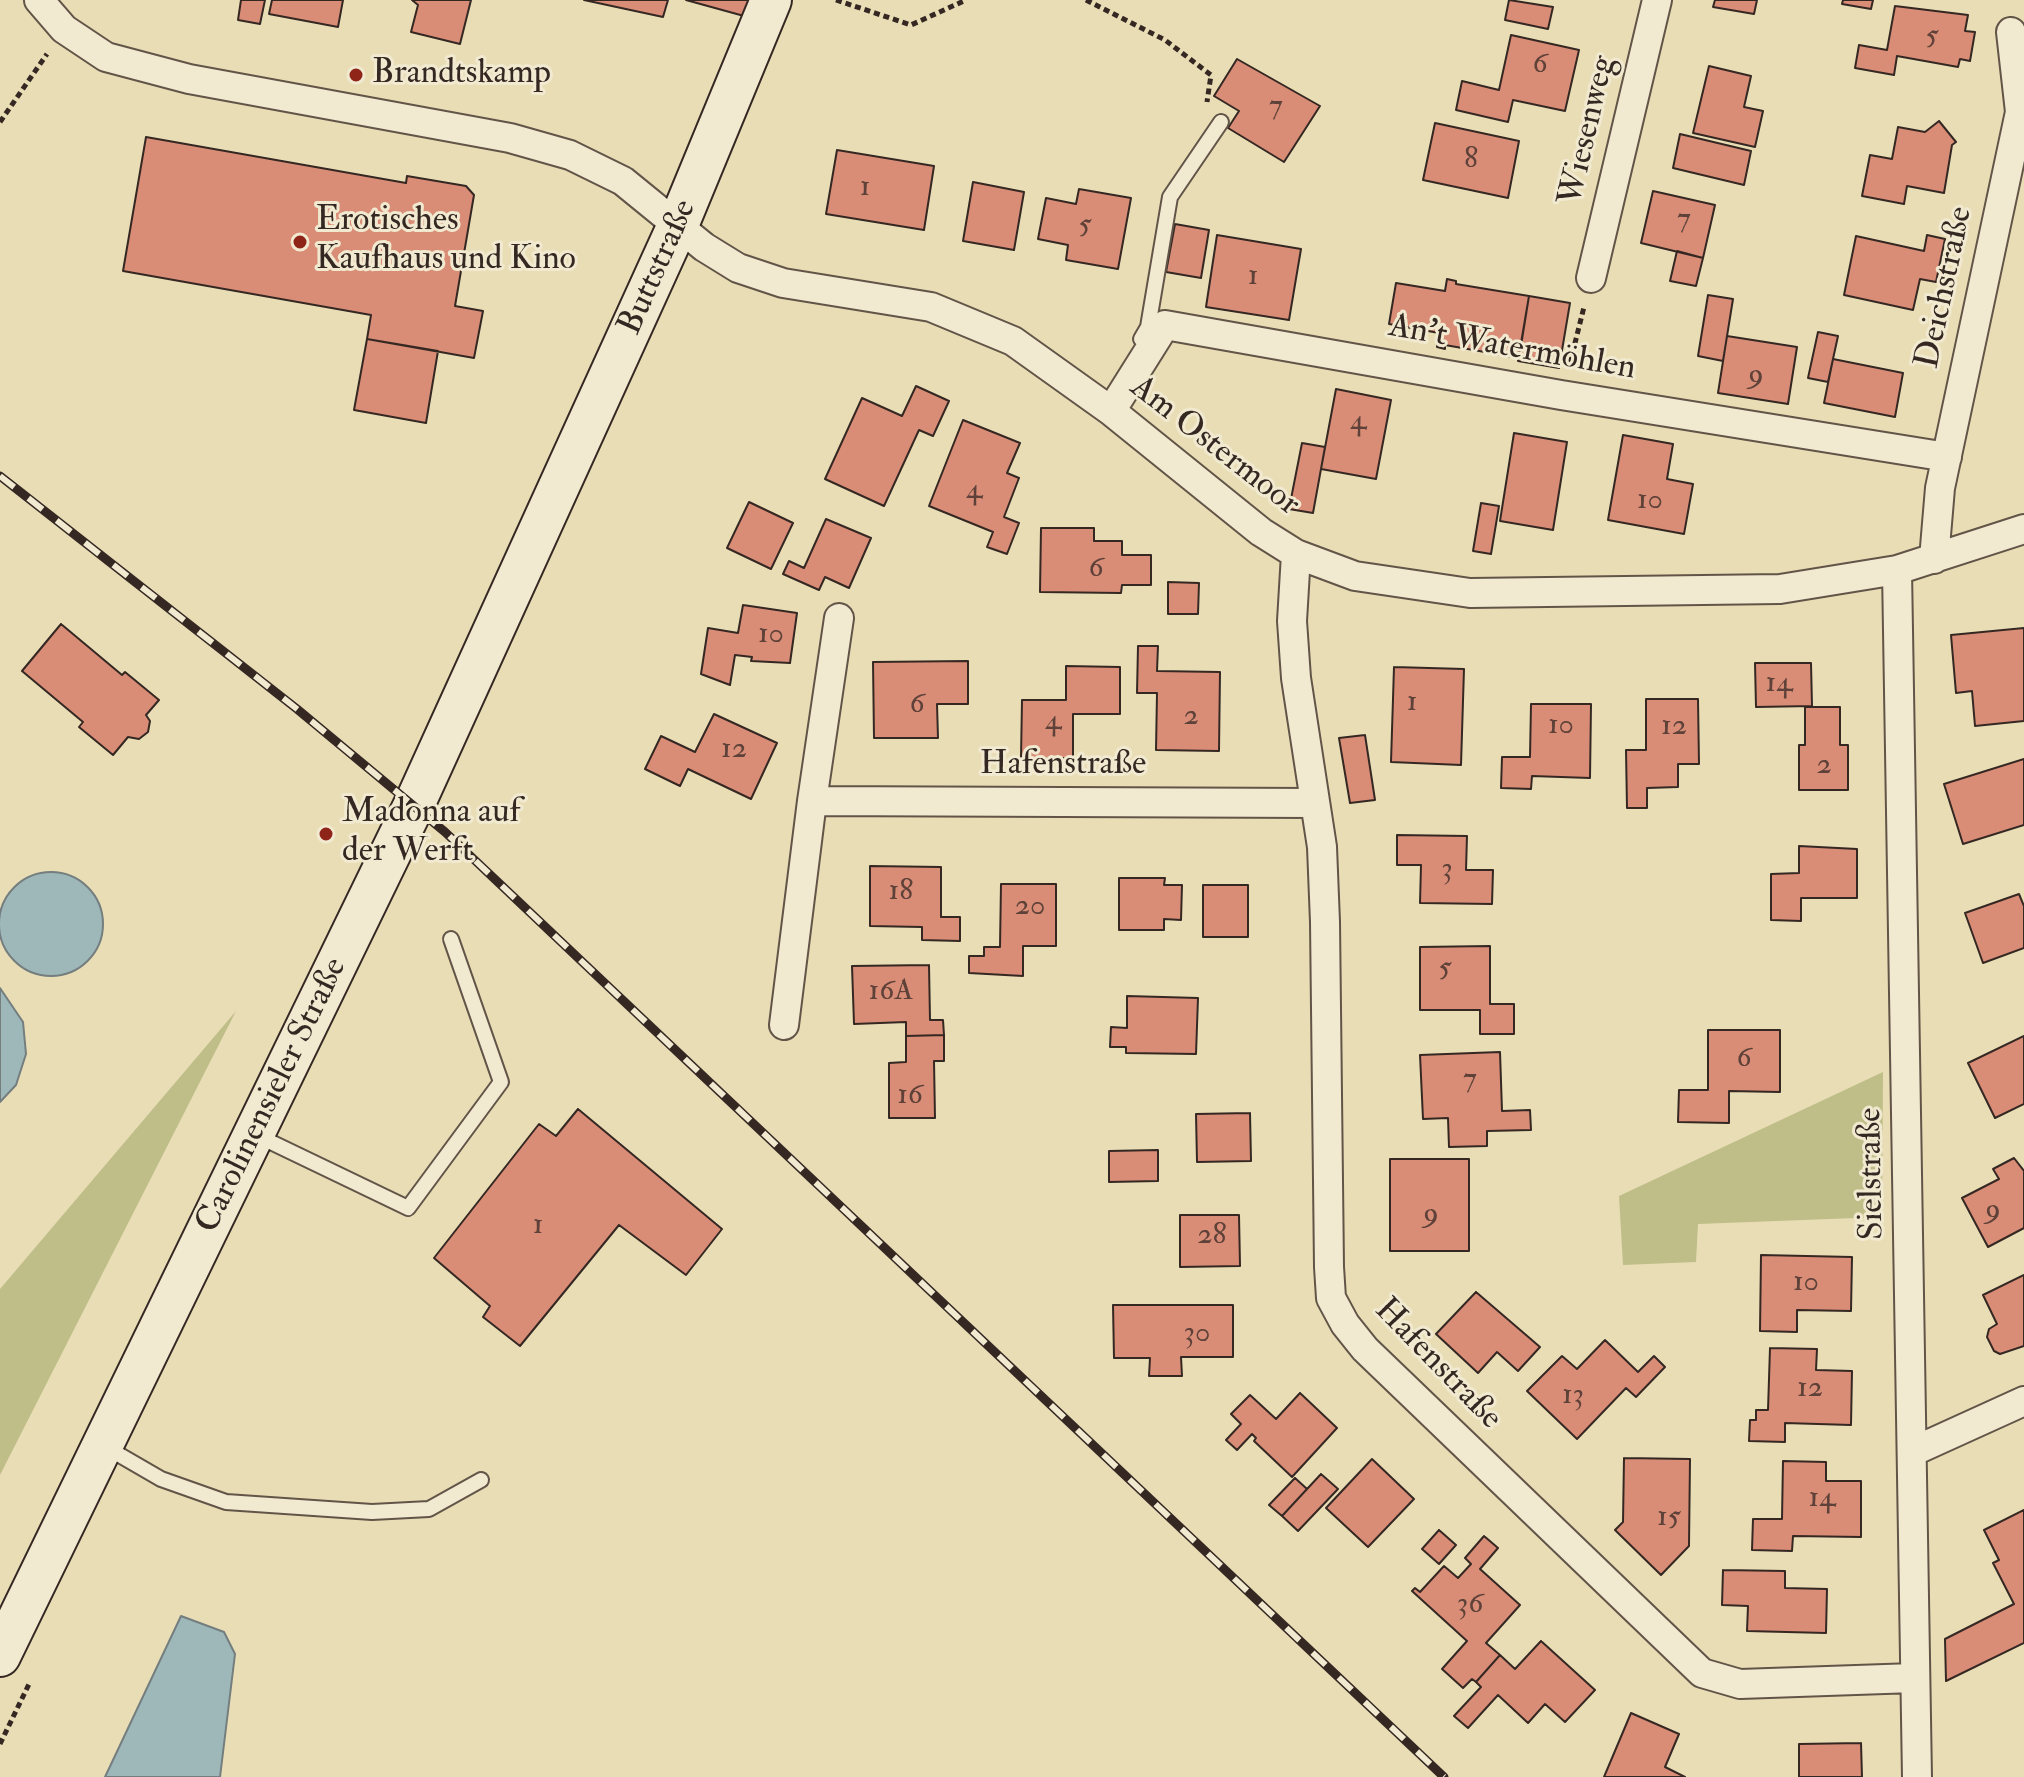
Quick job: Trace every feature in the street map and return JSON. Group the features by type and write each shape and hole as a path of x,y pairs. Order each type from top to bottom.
{"street":[{"path":"39,0 64,29 106,57 145,69 510,138 570,155 623,181 678,225"},
{"name":"Buttstraße","path":"539,533 678,225 771,0"},
{"name":"Wiesenweg","path":"1591,278 1657,0"},
{"name":"Deichstraße","path":"1934,559 1940,488 2020,112 2011,32"},
{"name":"Am Ostermoor","path":"678,225 704,247 738,268 783,283 931,307 1013,341 1107,408 1229,509 1296,554 1355,576 1470,593 1780,589 1897,570 2024,529"},
{"name":"An't Watermöhlen","path":"1107,408 1165,325 1561,395 1947,457"},
{"name":"Carolinensieler Straße","path":"0,1656 414,805 539,533"},
{"name":"Hafenstraße","path":"1296,554 1292,621 1296,678 1322,847 1329,1267 1331,1298 1345,1324 1365,1349 1702,1673 1740,1684 1914,1678"},
{"name":"Sielstraße","path":"1897,570 1914,1451 1917,1777"},
{"path":"784,1025 839,618"},
{"name":"Hafenstraße","path":"812,801 1314,803"},
{"path":"1914,1451 2024,1401"}],"lane":[{"path":"1107,408 1148,327 1170,197 1221,122"},
{"path":"254,1134 408,1208 501,1082 451,939"},
{"path":"104,1446 161,1479 226,1502 372,1512 429,1509 481,1480"}],"path":[{"path":"836,0 911,25 966,0"},
{"path":"1086,0 1165,40 1211,75 1205,100 1221,122"},
{"path":"0,122 64,29"},
{"path":"1561,395 1591,278"}],"shaded area":[{"path":"236,1011 0,1475 0,1289"},
{"path":"1883,1072 1882,1217 1698,1224 1696,1262 1623,1265 1619,1196"}],"water":[{"path":"51,872 71,876 88,887 99,904 103,924 99,944 88,961 71,972 51,976 31,972 14,961 3,944 -1,924 3,904 14,887 31,876"},
{"path":"0,988 23,1022 26,1054 16,1085 0,1102"},
{"path":"181,1616 224,1632 235,1654 220,1777 105,1777"}],"building":[{"path":"241,0 265,0 260,24 238,20"},
{"path":"272,0 343,0 338,27 269,14"},
{"path":"412,0 471,0 460,44 411,32 418,5"},
{"path":"584,0 668,0 663,17"},
{"path":"686,0 749,0 744,16"},
{"path":"1509,0 1553,7 1548,29 1505,20"},
{"path":"1715,0 1757,0 1754,14 1713,7"},
{"path":"1843,0 1873,0 1871,9 1842,4"},
{"path":"1895,6 1968,15 1965,31 1975,32 1970,61 1960,59 1958,67 1897,56 1894,75 1855,68 1859,45 1887,50"},
{"path":"1511,35 1579,50 1565,111 1513,100 1508,122 1456,110 1462,81 1499,90"},
{"path":"1237,59 1320,106 1284,162 1228,128 1239,111 1214,96"},
{"path":"1709,66 1751,76 1744,107 1763,111 1755,147 1693,133"},
{"path":"1939,121 1956,142 1952,145 1944,193 1907,186 1904,204 1862,196 1870,155 1892,159 1898,127 1925,132"},
{"path":"1435,123 1519,141 1508,198 1423,180"},
{"path":"1680,134 1751,151 1744,185 1673,168"},
{"path":"146,137 406,183 407,176 466,186 474,195 455,306 483,311 474,358 367,339 371,315 123,271"},
{"path":"837,150 934,166 924,230 826,214"},
{"path":"973,182 1024,192 1014,250 963,241"},
{"path":"1079,189 1131,198 1118,269 1066,260 1068,245 1038,239 1046,198 1076,204"},
{"path":"1653,191 1715,205 1703,258 1641,243"},
{"path":"1175,224 1209,230 1201,278 1166,272"},
{"path":"1217,235 1301,249 1289,320 1206,307"},
{"path":"1927,235 1945,239 1936,282 1920,279 1913,310 1844,295 1856,236 1924,251"},
{"path":"1677,251 1703,258 1696,286 1670,281"},
{"path":"1447,279 1456,281 1456,284 1529,296 1519,358 1445,345 1445,349 1437,347 1439,333 1389,324 1396,283 1445,291"},
{"path":"1708,295 1733,299 1723,361 1698,356"},
{"path":"1529,296 1570,303 1559,368 1518,361"},
{"path":"1818,332 1838,336 1828,382 1808,378"},
{"path":"1727,336 1797,347 1788,404 1718,393"},
{"path":"367,339 438,351 426,423 354,410"},
{"path":"1833,359 1903,373 1895,417 1824,403"},
{"path":"916,386 949,401 933,436 919,430 884,506 825,479 862,398 902,416"},
{"path":"1336,389 1391,400 1376,479 1321,469"},
{"path":"963,420 1020,443 1007,473 1019,478 1004,517 1019,523 1007,554 987,547 993,532 929,506"},
{"path":"1514,433 1567,442 1553,530 1500,521"},
{"path":"1623,435 1673,444 1667,479 1693,484 1684,534 1608,520"},
{"path":"1302,443 1325,447 1313,513 1289,509"},
{"path":"749,502 793,523 771,569 727,548"},
{"path":"1481,503 1499,506 1491,554 1473,551"},
{"path":"826,519 871,538 849,588 825,577 819,590 783,574 789,561 804,568"},
{"path":"1041,528 1094,528 1094,541 1122,541 1122,555 1151,555 1151,585 1122,585 1121,593 1040,592"},
{"path":"1168,582 1199,583 1198,614 1168,614"},
{"path":"743,605 797,613 790,663 751,661 752,657 735,655 730,685 701,674 708,628 738,633"},
{"path":"61,624 122,675 125,672 159,700 146,715 150,721 148,732 139,739 128,737 113,755 79,727 83,722 22,671"},
{"path":"2024,628 2024,721 1975,726 1972,691 1956,693 1951,635"},
{"path":"1138,646 1158,646 1157,671 1220,672 1219,751 1156,750 1157,693 1137,693"},
{"path":"968,661 968,704 937,704 938,738 874,738 873,662"},
{"path":"1755,663 1811,663 1812,706 1756,707"},
{"path":"1066,666 1120,667 1120,714 1073,714 1073,758 1021,758 1022,700 1066,700"},
{"path":"1394,667 1464,669 1461,765 1391,762"},
{"path":"1646,699 1698,699 1699,764 1678,764 1678,787 1647,788 1647,808 1627,808 1626,750 1646,750"},
{"path":"1531,704 1591,704 1590,778 1532,776 1531,789 1501,788 1502,757 1530,757"},
{"path":"1805,707 1840,707 1840,745 1848,745 1848,790 1799,790 1799,745 1805,745"},
{"path":"714,714 777,743 751,799 688,769 680,786 645,769 661,736 695,752"},
{"path":"1365,735 1375,800 1350,803 1339,738"},
{"path":"2024,759 2024,825 1963,844 1944,784"},
{"path":"1397,835 1467,836 1466,870 1493,870 1492,904 1420,903 1421,865 1397,865"},
{"path":"1799,846 1857,849 1857,898 1801,898 1801,921 1771,920 1771,874 1799,873"},
{"path":"870,866 941,867 941,917 960,917 960,941 922,940 922,927 870,926"},
{"path":"1119,878 1165,878 1164,885 1182,885 1181,920 1164,919 1164,930 1119,930"},
{"path":"1001,884 1056,884 1056,946 1023,946 1023,976 969,973 969,956 984,956 984,947 1000,947"},
{"path":"1203,885 1248,885 1248,937 1203,937"},
{"path":"2019,894 2024,906 2024,948 1983,963 1965,913"},
{"path":"1490,946 1490,1004 1514,1004 1514,1034 1480,1034 1480,1010 1420,1010 1420,947"},
{"path":"929,965 930,1020 943,1020 944,1035 906,1036 906,1022 854,1024 852,966"},
{"path":"1127,996 1198,998 1196,1054 1126,1053 1126,1047 1110,1047 1111,1027 1127,1028"},
{"path":"1708,1030 1780,1030 1780,1092 1729,1091 1729,1123 1678,1122 1679,1090 1708,1090"},
{"path":"944,1035 944,1061 934,1061 935,1118 889,1118 889,1063 906,1062 906,1036"},
{"path":"2024,1036 2024,1104 1995,1118 1968,1063"},
{"path":"1500,1052 1502,1111 1530,1110 1531,1130 1487,1131 1487,1146 1449,1147 1448,1118 1423,1119 1420,1055"},
{"path":"578,1109 722,1229 686,1275 619,1225 520,1346 483,1317 490,1306 434,1258 539,1124 556,1136"},
{"path":"1250,1113 1251,1161 1197,1162 1196,1114"},
{"path":"1158,1150 1158,1181 1109,1182 1109,1151"},
{"path":"2014,1158 2024,1171 2024,1228 1988,1247 1962,1198 1999,1179 1993,1169"},
{"path":"1390,1159 1469,1159 1469,1251 1390,1251"},
{"path":"1180,1215 1239,1215 1240,1266 1180,1267"},
{"path":"1761,1255 1852,1257 1851,1311 1797,1310 1797,1332 1760,1331"},
{"path":"2024,1275 2024,1346 2000,1354 1994,1351 1987,1337 1989,1329 1997,1324 1983,1295"},
{"path":"1476,1292 1540,1347 1518,1371 1497,1352 1478,1373 1436,1334"},
{"path":"1113,1305 1233,1305 1233,1357 1181,1357 1182,1376 1149,1376 1150,1358 1114,1358"},
{"path":"1605,1340 1638,1372 1654,1356 1665,1367 1636,1397 1626,1388 1577,1439 1527,1391 1562,1356 1577,1369"},
{"path":"1770,1348 1817,1349 1816,1370 1852,1371 1851,1425 1785,1423 1785,1442 1749,1441 1750,1420 1756,1420 1756,1410 1768,1410"},
{"path":"1300,1393 1337,1428 1292,1477 1254,1441 1256,1438 1252,1434 1237,1450 1226,1440 1241,1424 1231,1414 1250,1395 1276,1419"},
{"path":"1624,1458 1690,1459 1689,1546 1661,1575 1615,1530 1623,1522"},
{"path":"1372,1459 1414,1499 1368,1547 1326,1508"},
{"path":"1783,1461 1826,1462 1826,1481 1861,1481 1861,1537 1793,1536 1792,1551 1752,1550 1753,1519 1782,1519"},
{"path":"1321,1474 1338,1489 1298,1531 1282,1516"},
{"path":"1295,1478 1307,1489 1282,1516 1269,1505"},
{"path":"2024,1510 2024,1643 1946,1681 1945,1639 2014,1604 1993,1563 1999,1560 1984,1530"},
{"path":"1439,1530 1456,1545 1439,1564 1422,1549"},
{"path":"1484,1536 1498,1548 1480,1569 1520,1605 1486,1643 1500,1655 1476,1682 1472,1679 1463,1688 1442,1669 1467,1641 1412,1591 1415,1588 1420,1592 1444,1566 1458,1578 1471,1564 1465,1558"},
{"path":"1723,1570 1785,1571 1785,1588 1827,1589 1826,1633 1747,1631 1748,1606 1722,1605"},
{"path":"1541,1641 1595,1690 1565,1722 1545,1704 1528,1723 1498,1695 1468,1728 1454,1716 1481,1687 1476,1682 1500,1655 1515,1669"},
{"path":"1631,1713 1679,1734 1665,1767 1685,1777 1604,1777"},
{"path":"1861,1743 1862,1777 1799,1777 1799,1744"}],"railway":[{"path":"0,476 297,709 445,832 1444,1777"}],"place":[{"name":"Brandtskamp","path":"356,75"},
{"name":"Erotisches Kaufhaus und Kino","path":"300,242"},
{"name":"Madonna auf der Werft","path":"326,834"}]}
